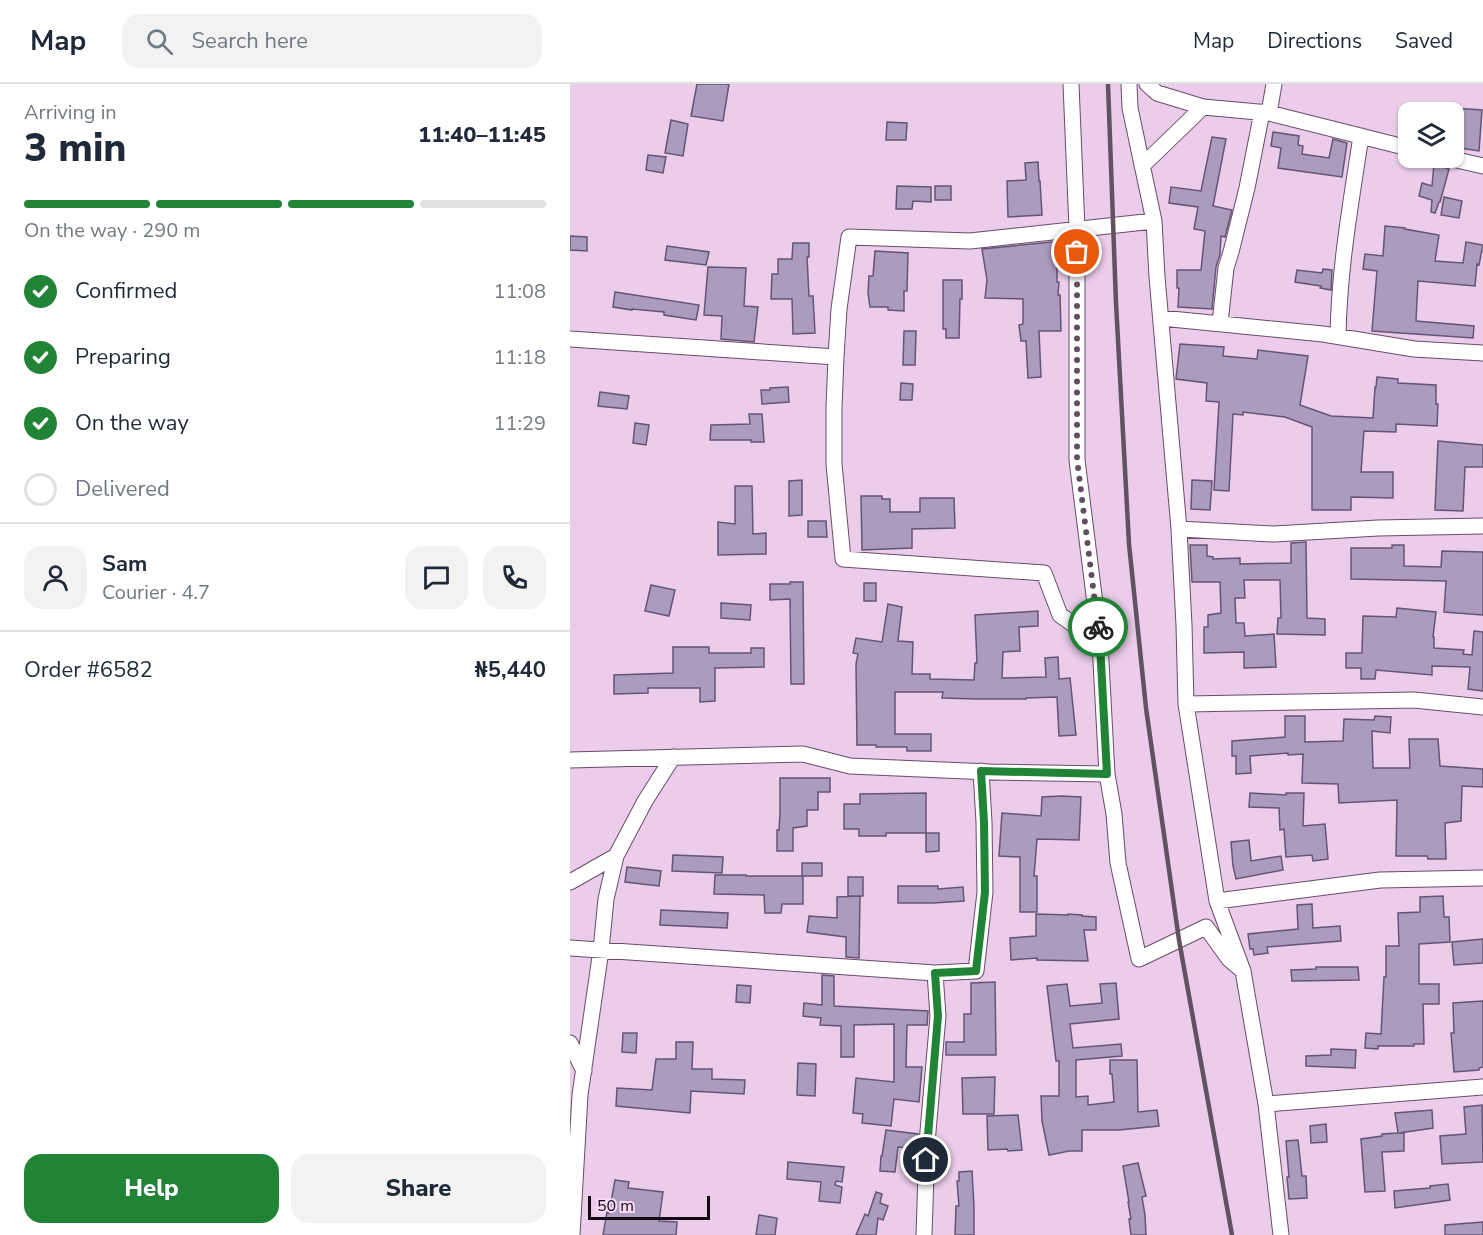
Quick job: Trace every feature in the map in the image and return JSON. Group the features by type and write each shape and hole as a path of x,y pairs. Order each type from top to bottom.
{"street":[{"path":"1071,84 1077,229 1077,459 1100,644 1107,774 1114,814 1118,863 1139,960 1206,927 1229,960 1243,971"},
{"path":"1129,84 1130,108 1154,221 1156,277 1179,529 1186,704 1217,901 1243,971 1266,1104 1281,1235"},
{"path":"1147,84 1157,93 1203,107 1265,112 1398,145"},
{"path":"1220,323 1226,268 1274,84"},
{"path":"1142,166 1203,107"},
{"path":"1338,336 1338,305 1361,136"},
{"path":"1464,162 1483,166"},
{"path":"1100,644 1060,615 1044,573 843,560 834,464 839,309 849,237 970,241 1154,221"},
{"path":"1161,318 1338,336 1414,349 1483,353"},
{"path":"570,339 836,357"},
{"path":"1179,529 1274,534 1378,528 1483,526"},
{"path":"1186,704 1414,700 1483,707"},
{"path":"570,760 803,754 849,766 1107,774"},
{"path":"572,1235 580,1095 606,899 616,856 645,801 673,758"},
{"path":"570,948 935,973 976,971 985,892 981,771"},
{"path":"570,882 616,856"},
{"path":"1217,901 1380,880 1483,878"},
{"path":"924,1235 927,1143 938,1016 935,973"},
{"path":"570,1043 584,1071"},
{"path":"1266,1104 1483,1087"}],"building":[{"path":"697,84 729,84 723,121 691,116"},
{"path":"1464,109 1482,110 1479,151 1464,149"},
{"path":"671,120 688,124 683,156 665,153"},
{"path":"887,122 907,123 906,140 886,140"},
{"path":"1273,132 1299,136 1298,145 1303,146 1302,154 1329,158 1333,139 1347,143 1342,177 1278,168 1281,148 1271,146"},
{"path":"1212,137 1226,139 1213,206 1232,210 1225,237 1221,236 1212,309 1178,307 1177,270 1201,270 1205,231 1194,229 1198,207 1169,203 1171,187 1201,191"},
{"path":"648,155 666,157 663,173 646,170"},
{"path":"1038,162 1042,215 1008,217 1007,181 1026,180 1025,163"},
{"path":"1434,168 1449,169 1435,213 1431,212 1432,200 1419,196 1422,183 1432,186"},
{"path":"897,186 931,187 931,202 913,201 912,209 896,209"},
{"path":"935,186 951,186 951,200 935,200"},
{"path":"1444,197 1462,201 1459,218 1441,215"},
{"path":"1385,226 1439,235 1435,261 1463,263 1466,242 1483,245 1479,265 1477,264 1475,286 1418,281 1416,321 1474,326 1473,338 1372,331 1377,271 1363,269 1365,254 1383,256"},
{"path":"570,236 587,237 587,251 570,250"},
{"path":"1062,241 1062,257 1057,257 1061,331 1039,331 1041,377 1028,378 1026,341 1021,341 1019,325 1023,324 1023,299 985,298 987,280 982,249"},
{"path":"793,243 809,243 809,257 807,257 809,296 813,296 815,333 793,334 792,299 771,299 772,274 778,274 778,259 792,259"},
{"path":"667,246 709,252 706,265 665,260"},
{"path":"875,251 908,253 904,311 888,310 888,307 870,307 869,276 873,276"},
{"path":"708,267 746,268 744,306 758,307 754,342 721,339 722,316 704,315"},
{"path":"1323,269 1332,270 1331,290 1295,282 1297,270 1322,273"},
{"path":"943,280 962,280 959,338 946,338 946,329 943,329"},
{"path":"615,292 699,305 696,320 664,315 664,312 613,307"},
{"path":"904,331 916,331 915,365 903,365"},
{"path":"1180,344 1224,347 1223,356 1257,359 1258,350 1308,356 1300,405 1331,416 1373,418 1377,377 1398,379 1398,383 1436,385 1437,426 1396,424 1396,432 1364,431 1361,472 1393,472 1393,498 1351,497 1351,510 1312,510 1312,427 1285,417 1243,412 1243,415 1233,414 1229,491 1214,490 1219,402 1206,401 1207,383 1176,379"},
{"path":"901,383 913,384 912,400 900,400"},
{"path":"788,387 789,402 762,404 761,390"},
{"path":"600,392 629,396 627,409 598,406"},
{"path":"749,414 762,414 764,442 710,440 711,425 750,424"},
{"path":"635,423 649,425 646,445 633,443"},
{"path":"1438,441 1483,445 1483,467 1465,467 1463,511 1435,510"},
{"path":"802,480 802,515 789,516 789,481"},
{"path":"1192,480 1212,481 1210,510 1191,509"},
{"path":"735,486 752,486 753,534 766,533 766,554 718,555 718,522 735,524"},
{"path":"861,496 882,496 882,499 890,499 890,512 920,512 920,498 954,498 955,528 912,529 912,548 862,550"},
{"path":"808,521 826,521 827,537 808,537"},
{"path":"1306,542 1307,618 1325,619 1325,635 1277,634 1278,618 1281,618 1280,580 1244,580 1245,598 1235,598 1236,623 1244,623 1245,636 1274,634 1276,667 1244,668 1244,652 1204,653 1204,627 1208,627 1208,615 1221,613 1220,582 1192,582 1190,545 1207,545 1207,556 1213,559 1240,558 1240,564 1291,563 1291,543"},
{"path":"1392,545 1404,545 1404,566 1441,567 1442,551 1483,552 1483,615 1444,612 1446,581 1351,579 1351,548 1392,548"},
{"path":"790,582 803,582 804,684 791,684 790,599 770,600 770,584 790,584"},
{"path":"864,583 876,583 876,601 864,601"},
{"path":"651,585 675,590 669,616 645,611"},
{"path":"721,603 751,605 750,620 721,618"},
{"path":"888,604 902,607 898,641 913,642 912,674 930,674 930,679 974,680 975,663 977,663 975,615 1038,611 1038,626 1019,627 1020,651 1003,652 1002,678 1046,677 1045,658 1058,657 1059,679 1070,678 1076,735 1059,736 1057,697 942,698 943,692 895,692 895,734 931,734 931,751 907,751 907,747 857,745 856,664 858,654 853,653 856,638 882,642"},
{"path":"1397,608 1436,612 1434,648 1464,650 1463,654 1472,655 1474,631 1483,632 1483,691 1468,689 1470,667 1432,666 1432,675 1376,670 1375,679 1361,679 1361,668 1346,668 1346,653 1362,653 1363,616 1396,617"},
{"path":"673,647 709,647 709,653 751,653 751,648 764,648 764,667 715,668 715,701 700,702 700,688 648,688 648,693 614,694 614,675 673,673"},
{"path":"1285,716 1305,716 1305,742 1343,741 1344,719 1374,720 1375,716 1391,717 1390,733 1372,731 1373,768 1410,768 1409,739 1438,739 1440,766 1483,769 1483,787 1462,786 1461,821 1445,823 1446,859 1428,859 1427,856 1396,856 1397,800 1339,803 1338,784 1302,783 1303,754 1250,756 1251,773 1236,774 1236,756 1232,756 1232,741 1285,737"},
{"path":"780,778 830,778 830,792 818,792 818,810 807,810 807,826 793,828 793,851 777,851"},
{"path":"926,793 926,833 859,836 859,829 844,829 844,804 860,804 860,794"},
{"path":"1250,793 1286,795 1286,793 1304,793 1303,826 1325,824 1328,859 1313,861 1312,855 1286,857 1284,829 1280,830 1279,808 1249,807"},
{"path":"1042,797 1081,797 1079,840 1037,839 1034,876 1037,876 1037,912 1020,912 1020,857 999,856 1002,813 1041,816"},
{"path":"926,833 939,833 939,851 926,852"},
{"path":"1249,840 1251,861 1281,856 1283,870 1236,879 1231,842"},
{"path":"673,855 723,857 722,873 672,871"},
{"path":"802,863 822,863 822,876 803,876 803,904 782,904 781,913 765,913 764,895 714,894 715,875 802,876"},
{"path":"627,867 661,871 659,886 625,882"},
{"path":"848,877 863,877 863,896 848,896"},
{"path":"898,886 938,886 938,889 963,887 964,901 898,903"},
{"path":"860,896 859,958 846,957 846,937 807,932 809,916 837,918 837,897"},
{"path":"1443,896 1444,917 1449,917 1450,942 1419,944 1419,984 1439,984 1439,1004 1423,1004 1424,1044 1378,1046 1378,1049 1365,1048 1366,1033 1381,1034 1386,946 1399,946 1398,913 1420,912 1420,897"},
{"path":"1312,904 1313,928 1340,926 1341,941 1267,947 1268,953 1254,955 1253,949 1250,949 1248,934 1298,929 1297,905"},
{"path":"661,910 728,913 727,928 660,925"},
{"path":"1036,914 1096,917 1096,930 1084,930 1088,961 1037,960 1037,958 1011,960 1010,938 1036,936"},
{"path":"1483,939 1483,963 1454,965 1452,942"},
{"path":"1316,967 1358,967 1359,980 1292,981 1291,970 1316,969"},
{"path":"822,975 834,976 834,1006 928,1011 927,1025 907,1025 906,1067 922,1067 919,1102 894,1099 891,1126 862,1123 863,1114 853,1113 856,1078 894,1082 894,1024 854,1025 854,1057 841,1057 841,1026 820,1025 821,1018 803,1016 804,1003 822,1005"},
{"path":"995,982 996,1055 946,1055 946,1042 964,1042 964,1014 971,1014 971,983"},
{"path":"1116,983 1119,1019 1070,1024 1073,1048 1121,1044 1122,1056 1076,1060 1076,1097 1088,1096 1088,1105 1114,1102 1110,1060 1137,1060 1138,1112 1157,1110 1159,1126 1119,1130 1082,1130 1082,1151 1049,1155 1042,1121 1041,1096 1059,1096 1059,1061 1056,1061 1047,986 1067,984 1070,1006 1102,1003 1100,984"},
{"path":"737,985 751,986 750,1003 736,1002"},
{"path":"1483,1001 1483,1067 1479,1070 1454,1072 1451,1033 1454,1033 1453,1003"},
{"path":"623,1033 637,1033 636,1053 622,1052"},
{"path":"676,1042 693,1042 692,1069 712,1069 712,1079 745,1080 744,1094 691,1091 690,1113 616,1106 617,1088 652,1090 656,1059 676,1059"},
{"path":"1331,1049 1356,1050 1355,1068 1306,1066 1306,1056 1331,1055"},
{"path":"798,1063 816,1064 815,1096 797,1095"},
{"path":"995,1077 994,1114 963,1114 962,1078"},
{"path":"1482,1105 1483,1162 1442,1164 1440,1136 1466,1134 1464,1107"},
{"path":"1432,1110 1433,1128 1399,1133 1404,1133 1404,1151 1382,1152 1385,1191 1365,1192 1361,1139 1398,1133 1395,1113"},
{"path":"1018,1115 1022,1150 988,1150 987,1116"},
{"path":"1326,1124 1327,1142 1311,1143 1310,1126"},
{"path":"886,1130 918,1134 916,1149 898,1147 895,1172 880,1171"},
{"path":"1298,1140 1302,1176 1306,1176 1307,1198 1289,1199 1286,1141"},
{"path":"788,1162 844,1167 842,1182 836,1181 835,1185 842,1187 840,1203 819,1201 821,1182 787,1179"},
{"path":"1138,1163 1146,1196 1142,1197 1146,1235 1131,1235 1129,1219 1131,1219 1123,1166"},
{"path":"972,1171 974,1235 955,1235 956,1206 959,1206 957,1181 959,1181 959,1172"},
{"path":"615,1180 629,1182 628,1188 663,1192 659,1221 677,1222 676,1235 603,1235"},
{"path":"1448,1184 1450,1200 1395,1208 1394,1191"},
{"path":"876,1192 882,1194 880,1203 888,1206 883,1220 878,1218 876,1235 856,1235 865,1214 868,1216"},
{"path":"759,1215 777,1218 775,1235 756,1235"},
{"path":"1483,1222 1483,1235 1445,1235 1445,1225"}],"railway":[{"path":"1108,84 1116,303 1129,544 1146,708 1179,940 1232,1235"}],"way so far":[{"path":"1077,252 1077,459 1098,627"}],"route":[{"path":"926,1160 938,1016 935,973 976,971 985,892 981,771 1107,774 1098,627"}]}
